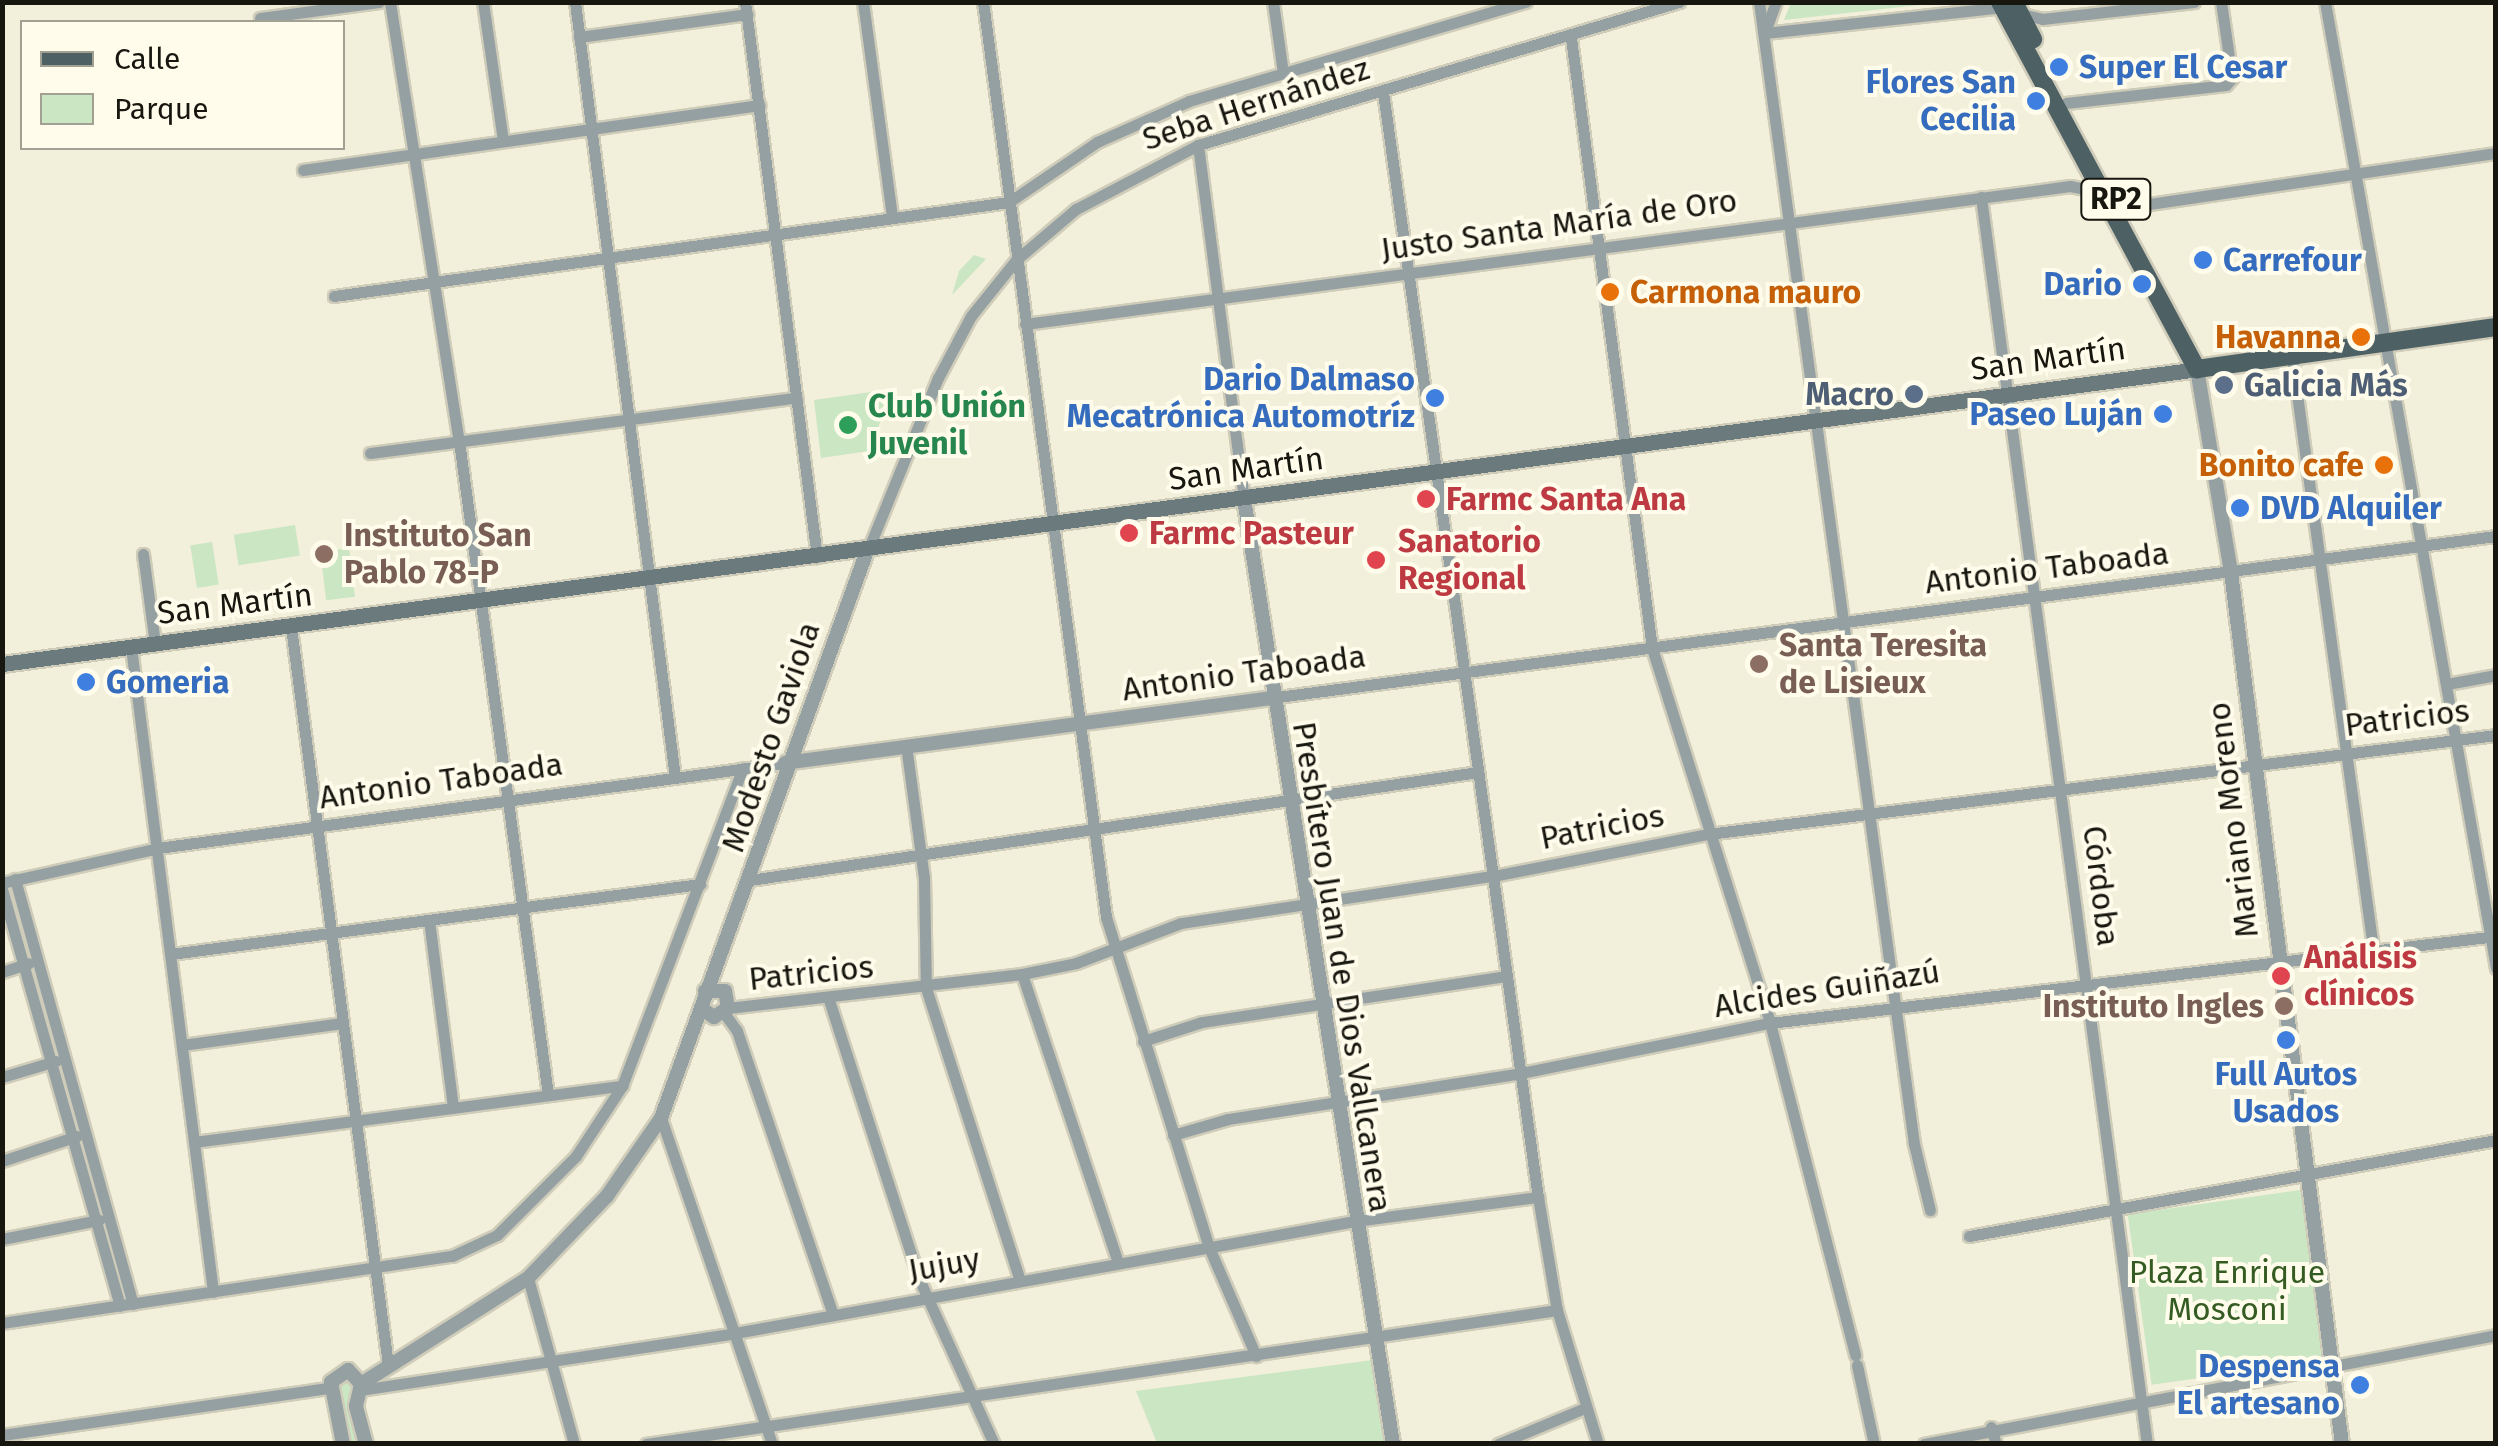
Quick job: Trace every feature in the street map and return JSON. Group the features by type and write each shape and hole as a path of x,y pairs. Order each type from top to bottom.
{"main road":[{"name":"RP2","path":"2018,12 2025,49 2198,358 2197,370"},
{"name":"RP2","path":"2018,12 2066,102 2100,192 2115,209"},
{"name":"San Martín","path":"2,664 1436,475 2496,327"}],"street":[{"path":"260,18 379,2"},
{"path":"390,2 436,281 548,1095"},
{"path":"483,2 503,142"},
{"path":"574,2 675,777"},
{"path":"864,2 892,218"},
{"path":"982,2 1093,832 1113,947 1208,1245 1256,1356"},
{"path":"1274,2 1282,72"},
{"path":"334,296 1008,202 1124,128 1282,72 1526,2"},
{"name":"Seba Hernández","path":"868,551 955,342 1016,260 1111,186 1198,145 1571,38 1679,2"},
{"path":"1759,2 1895,1004 1930,1210"},
{"path":"1765,33 1776,2"},
{"path":"1765,33 2194,2"},
{"path":"2066,102 2226,85 2232,78 2221,2"},
{"path":"2324,2 2496,968"},
{"path":"579,38 746,8 817,558"},
{"path":"2018,12 2025,49"},
{"path":"1571,38 1652,648 1770,1023 1874,1444"},
{"path":"1383,92 1538,1198 1558,1310 1598,1444"},
{"path":"303,170 759,105"},
{"path":"1198,145 1244,499"},
{"path":"2115,209 2496,152"},
{"path":"2070,186 2091,164"},
{"name":"Justo Santa María de Oro","path":"1025,324 2070,186 2100,192"},
{"name":"Córdoba","path":"1981,197 2147,1444"},
{"path":"2292,358 2373,948"},
{"name":"Mariano Moreno","path":"2197,370 2206,397 2232,572 2304,1174 2342,1444"},
{"path":"370,453 796,398"},
{"name":"Presbítero Juan de Dios Vallcanera","path":"1244,499 1270,698 1393,1444"},
{"name":"Antonio Taboada","path":"6,883 158,848 906,745 2496,536"},
{"name":"Modesto Gaviola","path":"717,1011 705,991 750,880 785,762 868,551"},
{"path":"144,554 155,644"},
{"path":"291,626 375,1268 382,1368"},
{"path":"132,647 213,1292"},
{"path":"2447,684 2496,674"},
{"name":"Patricios","path":"717,1011 1022,974 1076,963 1181,923 1493,876 1708,834 2496,735"},
{"path":"906,745 920,856 926,988 1020,1280"},
{"path":"2,1323 375,1268 478,1247 555,1181 622,1086 743,768"},
{"path":"750,880 1478,772"},
{"path":"6,883 38,960 65,1058 79,1136"},
{"path":"6,883 24,964 52,1062 79,1136 126,1305"},
{"path":"171,954 700,884"},
{"path":"429,920 453,1107"},
{"name":"Alcides Guiñazú","path":"1173,1135 1336,1100 1520,1073 1770,1023 1895,1004 2277,957 2493,936"},
{"name":"Modesto Gaviola","path":"717,1011 725,991 727,942"},
{"path":"2,972 38,960"},
{"path":"1022,974 1118,1262"},
{"path":"1143,1040 1202,1022 1507,976"},
{"path":"705,991 725,991"},
{"path":"830,1000 926,1296 994,1444"},
{"path":"2,1435 300,1387 330,1388 344,1401 382,1368 528,1278 608,1196 660,1118 696,1028 717,1011 736,1031 832,1315"},
{"path":"182,1045 343,1024"},
{"path":"2,1077 65,1058"},
{"path":"194,1142 622,1086"},
{"path":"660,1118 772,1444"},
{"path":"2,1161 79,1136"},
{"path":"1969,1236 2496,1140"},
{"name":"Jujuy","path":"359,1386 735,1334 1355,1220 1538,1198"},
{"path":"2,1240 102,1220"},
{"path":"528,1278 574,1444"},
{"path":"646,1444 1375,1340 1558,1310"},
{"path":"1924,1444 1992,1427 2496,1335"},
{"path":"339,1372 359,1386 366,1444"},
{"path":"300,1387 339,1372"},
{"path":"339,1372 330,1388 344,1444"},
{"path":"1498,1444 1585,1408"},
{"path":"1992,1427 1996,1444"}],"green space":[{"path":"1791,2 1937,3 1784,20"},
{"path":"974,255 986,259 952,295 959,271"},
{"name":"Club Unión Juvenil","path":"893,389 869,451 821,458 814,400"},
{"path":"295,525 300,556 239,565 234,535"},
{"path":"212,542 219,584 197,588 190,545"},
{"path":"349,548 355,597 326,600 320,552"},
{"name":"Plaza Enrique Mosconi","path":"2301,1190 2325,1360 2152,1385 2128,1214"},
{"path":"1373,1360 1385,1443 1157,1443 1136,1391"},
{"path":"352,1372 366,1443 343,1443 333,1377"}],"place":[{"name":"Super El Cesar","path":"2059,67"},
{"name":"Flores San Cecilia","path":"2036,101"},
{"name":"Carrefour","path":"2203,260"},
{"name":"Dario","path":"2142,284"},
{"name":"Carmona mauro","path":"1610,292"},
{"name":"Havanna","path":"2361,337"},
{"name":"Galicia Más","path":"2224,385"},
{"name":"Macro","path":"1914,394"},
{"name":"Dario Dalmaso Mecatrónica Automotríz","path":"1435,398"},
{"name":"Paseo Luján","path":"2163,414"},
{"name":"Club Unión Juvenil","path":"848,425"},
{"name":"Bonito cafe","path":"2384,465"},
{"name":"Farmc Santa Ana","path":"1426,499"},
{"name":"DVD Alquiler","path":"2240,508"},
{"name":"Farmc Pasteur","path":"1129,533"},
{"name":"Instituto San Pablo 78-P","path":"324,554"},
{"name":"Sanatorio Regional","path":"1376,560"},
{"name":"Santa Teresita de Lisieux","path":"1759,664"},
{"name":"Gomeria","path":"86,682"},
{"name":"Análisis clínicos","path":"2281,976"},
{"name":"Instituto Ingles","path":"2284,1006"},
{"name":"Full Autos Usados","path":"2286,1040"},
{"name":"Despensa El artesano","path":"2360,1385"}]}
